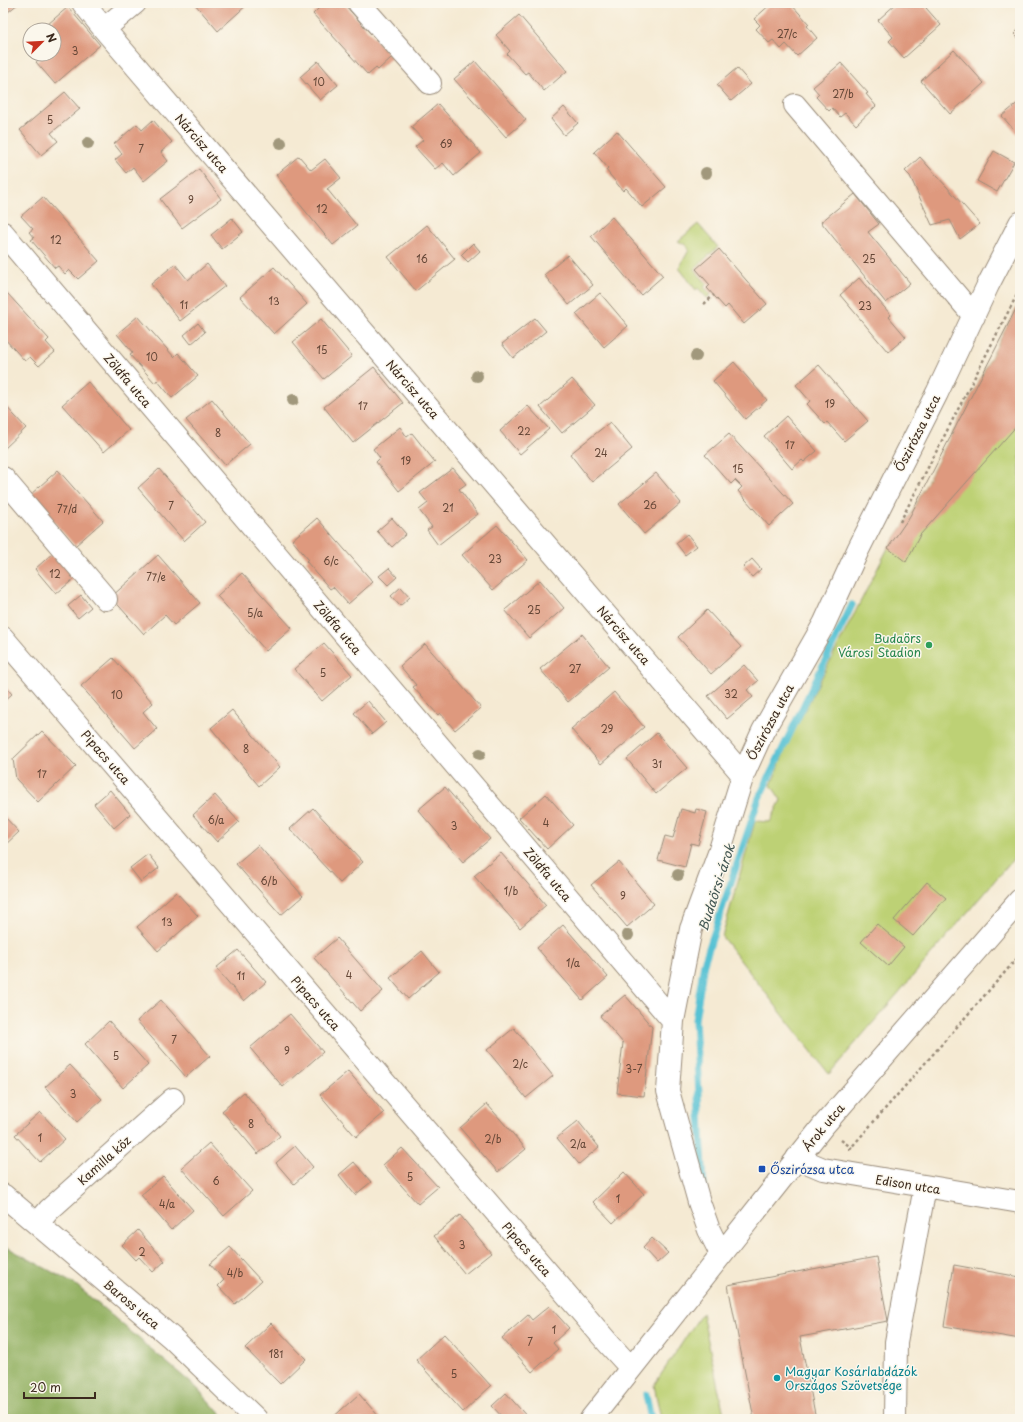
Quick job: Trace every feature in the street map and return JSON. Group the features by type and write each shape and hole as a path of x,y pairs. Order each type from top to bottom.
{"street":[{"name":"Nárcisz utca","path":"83,3 743,775"},
{"path":"104,29 135,3"},
{"path":"359,3 430,83"},
{"path":"795,105 974,316"},
{"name":"Őszirózsa utca","path":"721,1254 709,1230 698,1202 668,1091 673,1021 691,929 719,853 743,775 763,731 824,624 858,550 1020,223"},
{"name":"Zöldfa utca","path":"3,233 673,1021"},
{"path":"3,478 106,599"},
{"name":"Pipacs utca","path":"3,638 631,1368"},
{"name":"Árok utca","path":"591,1419 797,1158 1020,900"},
{"name":"Kamilla köz","path":"38,1223 49,1210 173,1099"},
{"name":"Edison utca","path":"797,1158 823,1169 1020,1202"},
{"path":"894,1419 896,1342 925,1186"},
{"name":"Baross utca","path":"3,1195 38,1223 172,1338 256,1419"}],"path":[{"path":"898,526 1020,289"},
{"path":"704,304 714,296"},
{"path":"823,1169 852,1148 1020,955"}],"green space":[{"path":"698,224 718,247 694,269 707,284 704,287 711,295 707,298 698,288 696,290 679,268 689,250 686,245 678,241"},
{"name":"Budaörs Városi Stadion","path":"1020,301 1020,851 829,1074 722,937 755,821 770,822 781,800 771,785 788,743 888,548 910,516"},
{"path":"3,1245 76,1285 198,1389 225,1419 3,1419"},
{"path":"702,1313 725,1419 661,1419 654,1385"}],"building":[{"path":"3,3 19,3 3,16"},
{"path":"194,3 249,3 218,31"},
{"path":"321,3 343,3 392,57 378,70 376,68 368,75 313,14 321,6 319,5"},
{"path":"772,3 790,3 809,24 807,26 817,38 797,56 786,44 781,49 773,40 769,43 756,29 760,25 754,19"},
{"path":"897,3 929,3 930,4 926,8 941,25 904,58 889,41 893,37 878,20"},
{"path":"68,7 100,45 55,84 36,62 62,62 62,22 50,22"},
{"path":"519,15 567,71 544,91 528,72 525,74 507,54 510,51 496,35"},
{"path":"1020,28 1020,40 1014,34"},
{"path":"954,50 984,83 950,114 921,81"},
{"path":"318,61 338,85 320,100 300,77"},
{"path":"475,61 526,120 506,137 454,79"},
{"path":"841,63 868,93 866,94 876,106 856,125 845,113 840,117 832,108 829,111 816,97 819,94 813,87"},
{"path":"737,68 751,84 731,101 717,85"},
{"path":"65,92 80,109 51,133 58,141 41,155 20,130"},
{"path":"1020,101 1020,137 1002,116"},
{"path":"438,104 481,153 454,176 443,163 435,169 415,147 423,140 411,127"},
{"path":"564,107 578,123 564,135 551,119"},
{"path":"153,120 172,142 161,152 168,161 144,181 133,167 126,173 115,160 122,154 114,144 137,124 142,130"},
{"path":"617,131 666,187 642,207 626,188 623,191 606,170 608,168 594,152"},
{"path":"994,151 1014,162 997,192 977,181"},
{"path":"299,156 311,170 325,159 341,178 327,189 357,226 333,245 276,175"},
{"path":"920,157 980,224 960,239 950,220 932,225 910,176 905,171"},
{"path":"199,169 221,199 182,228 160,199"},
{"path":"855,194 879,224 868,232 910,283 886,303 821,222"},
{"path":"43,197 99,261 78,279 69,270 65,274 58,266 55,268 31,240 34,238 29,232 33,229 21,216"},
{"path":"612,217 663,276 641,295 591,236"},
{"path":"232,218 243,232 222,249 211,235"},
{"path":"427,225 455,259 416,291 388,257"},
{"path":"473,243 480,251 468,262 461,255"},
{"path":"719,249 767,304 744,324 728,305 725,308 707,288 710,285 696,269"},
{"path":"568,255 593,285 569,305 544,275"},
{"path":"175,264 188,280 207,264 225,286 180,321 151,284"},
{"path":"274,267 307,304 274,334 240,297"},
{"path":"859,278 891,315 889,317 906,337 888,352 840,295"},
{"path":"7,293 49,339 46,342 55,352 39,366 30,357 25,361 3,337 3,297"},
{"path":"600,293 628,326 604,347 576,314"},
{"path":"1020,301 1020,422 920,535 906,562 888,548 910,516"},
{"path":"138,316 174,357 178,353 198,376 172,398 157,380 155,383 130,355 133,353 117,334"},
{"path":"535,318 546,331 513,358 502,344"},
{"path":"321,319 352,356 324,379 293,342"},
{"path":"198,323 205,332 191,344 184,335"},
{"path":"734,362 767,400 745,419 713,381"},
{"path":"819,365 868,421 844,441 827,422 825,424 807,404 810,401 796,385"},
{"path":"374,367 403,403 353,443 324,407"},
{"path":"572,379 595,405 562,433 540,407"},
{"path":"88,382 129,430 104,452 62,405"},
{"path":"212,399 250,444 225,465 186,420"},
{"path":"3,403 26,428 4,449 3,448"},
{"path":"528,406 549,429 520,454 500,431"},
{"path":"786,416 817,451 804,462 802,460 792,469 764,436"},
{"path":"610,422 632,449 592,482 570,454"},
{"path":"400,427 407,437 412,433 435,462 399,491 376,462 380,458 373,449"},
{"path":"729,434 793,504 769,526 738,491 742,487 735,480 731,484 705,455"},
{"path":"453,468 466,484 459,489 478,514 438,545 427,530 432,527 419,510 428,503 420,493"},
{"path":"159,469 205,522 184,541 138,488"},
{"path":"58,470 103,521 75,546 30,495"},
{"path":"656,473 681,503 644,534 619,504"},
{"path":"317,518 373,582 348,604 333,587 330,589 306,561 308,559 292,540"},
{"path":"392,518 406,534 392,547 377,531"},
{"path":"497,525 528,560 493,590 462,555"},
{"path":"687,534 697,546 685,555 676,543"},
{"path":"54,552 76,577 56,594 35,569"},
{"path":"158,555 200,603 174,625 165,615 144,634 111,597"},
{"path":"752,559 761,569 752,577 743,567"},
{"path":"389,568 397,577 388,585 379,576"},
{"path":"242,573 292,628 266,651 217,596"},
{"path":"540,580 564,608 529,638 505,610"},
{"path":"401,587 410,597 400,606 391,596"},
{"path":"81,595 91,607 78,618 68,606"},
{"path":"707,610 741,647 711,674 678,637"},
{"path":"582,634 609,667 568,702 540,669"},
{"path":"324,643 352,675 322,701 294,669"},
{"path":"425,644 481,708 455,730 440,713 438,715 413,687 416,685 400,666"},
{"path":"113,658 153,703 143,712 157,729 135,748 81,686"},
{"path":"744,665 758,681 747,690 753,697 727,719 708,696"},
{"path":"3,684 12,694 3,702"},
{"path":"614,692 644,727 601,764 571,729"},
{"path":"368,701 386,722 372,734 354,713"},
{"path":"232,710 280,767 259,786 211,728"},
{"path":"42,731 76,766 38,802 16,779 13,759"},
{"path":"657,733 687,768 656,794 627,759"},
{"path":"445,787 490,839 463,862 418,810"},
{"path":"110,790 130,814 114,828 94,804"},
{"path":"546,794 573,825 547,849 519,818"},
{"path":"215,795 239,822 217,842 193,815"},
{"path":"313,808 363,862 340,883 290,829"},
{"path":"681,809 695,813 696,809 707,812 698,845 691,843 685,867 658,860 665,836 673,838"},
{"path":"3,815 19,832 3,847"},
{"path":"258,845 303,896 281,915 236,864"},
{"path":"501,853 546,905 520,928 474,876"},
{"path":"148,854 159,868 141,882 130,868"},
{"path":"619,862 654,904 627,927 591,885"},
{"path":"927,882 946,898 913,936 894,920"},
{"path":"176,892 198,916 158,951 137,927"},
{"path":"877,924 904,947 888,966 861,942"},
{"path":"563,925 608,977 582,1000 537,948"},
{"path":"337,938 383,991 360,1011 314,958"},
{"path":"238,950 266,982 244,1001 216,968"},
{"path":"422,951 439,972 408,999 390,978"},
{"path":"625,995 652,1027 644,1096 617,1093 623,1043 600,1016"},
{"path":"161,1000 210,1056 186,1077 137,1021"},
{"path":"290,1014 323,1052 283,1087 250,1048"},
{"path":"109,1021 148,1065 123,1088 85,1044"},
{"path":"514,1028 553,1076 526,1098 487,1050"},
{"path":"70,1065 102,1099 77,1122 45,1087"},
{"path":"348,1071 384,1113 356,1137 320,1095"},
{"path":"244,1092 280,1136 258,1154 222,1111"},
{"path":"487,1104 526,1149 498,1172 460,1128"},
{"path":"40,1112 65,1139 40,1162 15,1135"},
{"path":"578,1121 599,1147 579,1164 557,1138"},
{"path":"209,1143 252,1191 224,1216 181,1168"},
{"path":"295,1146 313,1167 294,1184 276,1163"},
{"path":"402,1148 438,1187 418,1204 383,1165"},
{"path":"354,1162 371,1182 355,1195 339,1175"},
{"path":"624,1172 644,1194 613,1223 593,1202"},
{"path":"163,1176 193,1210 171,1230 141,1195"},
{"path":"460,1215 491,1253 465,1274 434,1236"},
{"path":"138,1230 165,1261 153,1272 139,1257 136,1260 122,1245"},
{"path":"652,1238 668,1253 657,1263 643,1248"},
{"path":"230,1247 261,1281 235,1304 218,1286 224,1280 210,1264"},
{"name":"Magyar Kosárlabdázók Országos Szövetsége","path":"876,1257 888,1321 800,1337 816,1419 754,1419 728,1285"},
{"path":"954,1265 1020,1277 1020,1339 944,1326"},
{"path":"549,1306 569,1328 553,1343 558,1349 532,1372 502,1338 528,1315 532,1320"},
{"path":"271,1323 306,1359 280,1384 245,1348"},
{"path":"444,1334 491,1386 463,1412 416,1360"},
{"path":"506,1393 529,1419 504,1419 492,1406"},
{"path":"359,1394 381,1419 331,1419"}],"waterway":[{"name":"Budaörsi-árok","path":"704,1188 695,1020 704,963 759,798 852,605"},
{"name":"Budaörsi-árok","path":"646,1395 651,1419"}],"place":[{"name":"Budaörs Városi Stadion","path":"929,645"},
{"name":"Őszirózsa utca","path":"762,1169"},
{"name":"Magyar Kosárlabdázók Országos Szövetsége","path":"777,1378"}]}
